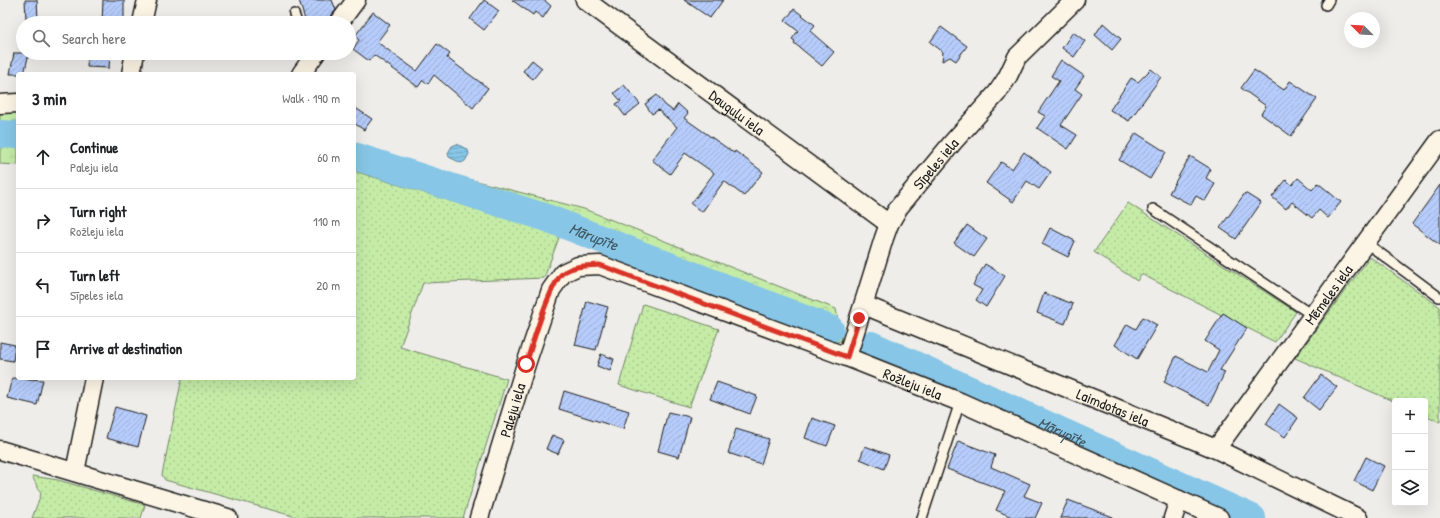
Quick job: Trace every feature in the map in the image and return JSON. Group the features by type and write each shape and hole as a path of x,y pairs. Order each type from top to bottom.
{"street":[{"path":"144,16 147,0"},
{"path":"344,16 356,0"},
{"name":"Sīpeles iela","path":"847,357 889,224 899,207 953,142 997,93 1008,78 1017,57 1075,0"},
{"name":"Dauguļu iela","path":"592,2 889,224"},
{"path":"131,72 134,60"},
{"path":"302,72 311,60"},
{"path":"0,104 16,103"},
{"name":"Mēmeles iela","path":"1216,449 1440,140"},
{"name":"Rožleju iela","path":"600,265 847,357 960,402 1219,518"},
{"name":"Paleju iela","path":"479,518 526,364 551,290 563,273 578,266 600,265"},
{"name":"Laimdotas iela","path":"864,305 1216,449 1358,518"},
{"path":"75,472 94,380"},
{"path":"0,450 225,518"},
{"path":"1173,518 1179,500"}],"lane":[{"path":"1153,209 1312,315"},
{"path":"1365,242 1439,297"},
{"path":"922,518 960,402"}],"green space":[{"path":"16,107 16,165 0,164 0,108"},
{"path":"356,144 461,177 584,209 836,309 842,340 832,344 560,235 356,170"},
{"path":"356,172 560,235 544,278 423,283 400,347 507,379 463,518 300,518 165,480 162,475 182,380 356,380"},
{"path":"1128,203 1296,312 1275,342 1141,274 1137,281 1094,252"},
{"path":"1370,257 1440,307 1440,422 1428,416 1428,398 1392,398 1392,401 1295,358"},
{"path":"643,304 719,329 689,407 619,385"},
{"path":"32,476 58,480 145,505 141,518 32,518 41,494"}],"water":[{"path":"457,144 468,150 469,154 465,161 461,163 449,157 448,153 452,146"}],"building":[{"path":"25,0 37,0 38,16 26,16"},
{"path":"103,0 124,0 124,16 102,16"},
{"path":"299,0 332,0 336,10 331,16 304,16"},
{"path":"484,0 499,11 484,30 470,19"},
{"path":"512,0 544,0 551,6 543,18 535,12 533,15"},
{"path":"684,0 723,0 710,18"},
{"path":"794,9 815,25 810,31 834,52 822,66 794,43 795,41 792,39 798,31 785,21"},
{"path":"373,12 390,25 377,42 417,71 437,44 450,54 447,58 488,88 473,108 434,75 428,84 423,80 418,87 374,55 369,61 356,51 356,44 359,40 356,35"},
{"path":"1103,23 1121,39 1112,50 1095,35"},
{"path":"941,27 967,46 956,61 950,57 942,61 943,52 930,42"},
{"path":"1073,32 1085,41 1074,57 1062,48"},
{"path":"14,53 16,53 16,60 27,60 24,72 10,74"},
{"path":"88,60 110,60 109,68 87,67"},
{"path":"532,60 542,68 533,79 523,71"},
{"path":"1061,60 1084,76 1075,89 1082,94 1061,125 1077,135 1068,149 1037,128 1045,116 1038,112 1059,81 1051,76"},
{"path":"1151,69 1161,77 1129,121 1110,110 1131,78 1138,82"},
{"path":"1254,70 1284,90 1290,81 1317,99 1291,136 1261,114 1266,106 1241,88"},
{"path":"624,85 640,104 625,116 616,104 621,101 614,93"},
{"path":"657,95 665,105 673,111 678,104 688,113 684,118 734,153 735,151 763,172 744,196 724,181 702,212 691,204 714,173 685,153 670,174 652,160 677,127 658,110 652,114 645,104"},
{"path":"356,108 372,119 364,130 356,124"},
{"path":"1136,133 1166,152 1150,179 1119,160"},
{"path":"1024,152 1051,172 1039,189 1027,181 1013,202 986,183 1001,162 1012,169"},
{"path":"1190,156 1211,169 1206,178 1215,184 1205,201 1196,196 1191,205 1169,193"},
{"path":"1298,178 1312,190 1318,183 1341,202 1328,218 1319,210 1312,218 1292,202 1286,209 1272,197 1286,180 1292,185"},
{"path":"1440,185 1440,245 1412,224"},
{"path":"1245,193 1261,203 1236,239 1220,228"},
{"path":"967,225 987,239 974,257 954,243"},
{"path":"1050,228 1075,241 1068,257 1042,244"},
{"path":"985,264 1005,276 986,307 976,300 982,290 973,285"},
{"path":"1044,293 1073,304 1065,324 1037,313"},
{"path":"587,301 608,307 596,350 575,345"},
{"path":"1223,313 1247,328 1220,370 1225,372 1209,405 1164,382 1176,356 1208,372 1219,350 1205,341"},
{"path":"1143,317 1157,325 1137,359 1115,345 1127,324 1136,329"},
{"path":"0,342 15,345 13,361 0,359"},
{"path":"601,354 614,359 610,371 597,366"},
{"path":"1321,375 1337,387 1319,410 1304,398"},
{"path":"12,378 16,378 16,380 43,380 37,405 7,398"},
{"path":"717,382 757,396 750,414 710,399"},
{"path":"564,391 629,411 623,429 559,409"},
{"path":"1279,404 1298,418 1285,437 1266,424"},
{"path":"115,407 146,416 138,447 106,438"},
{"path":"668,412 690,417 679,457 658,451"},
{"path":"812,418 835,426 827,446 805,438"},
{"path":"736,429 769,439 761,464 728,453"},
{"path":"552,435 564,440 558,454 546,449"},
{"path":"958,441 995,455 991,467 1030,484 1024,496 1042,503 1035,518 1014,518 996,510 1005,491 947,469"},
{"path":"865,446 889,455 884,469 860,459"},
{"path":"1366,457 1384,466 1372,490 1354,481"},
{"path":"1068,500 1113,517 1060,518"}],"waterway":[{"name":"Mārupīte","path":"0,134 16,135"},
{"name":"Mārupīte","path":"356,157 547,218 830,329"},
{"name":"Mārupīte","path":"871,345 1252,518"}],"route":[{"path":"526,364 551,290 563,273 578,266 600,265 847,357 859,318"}]}
